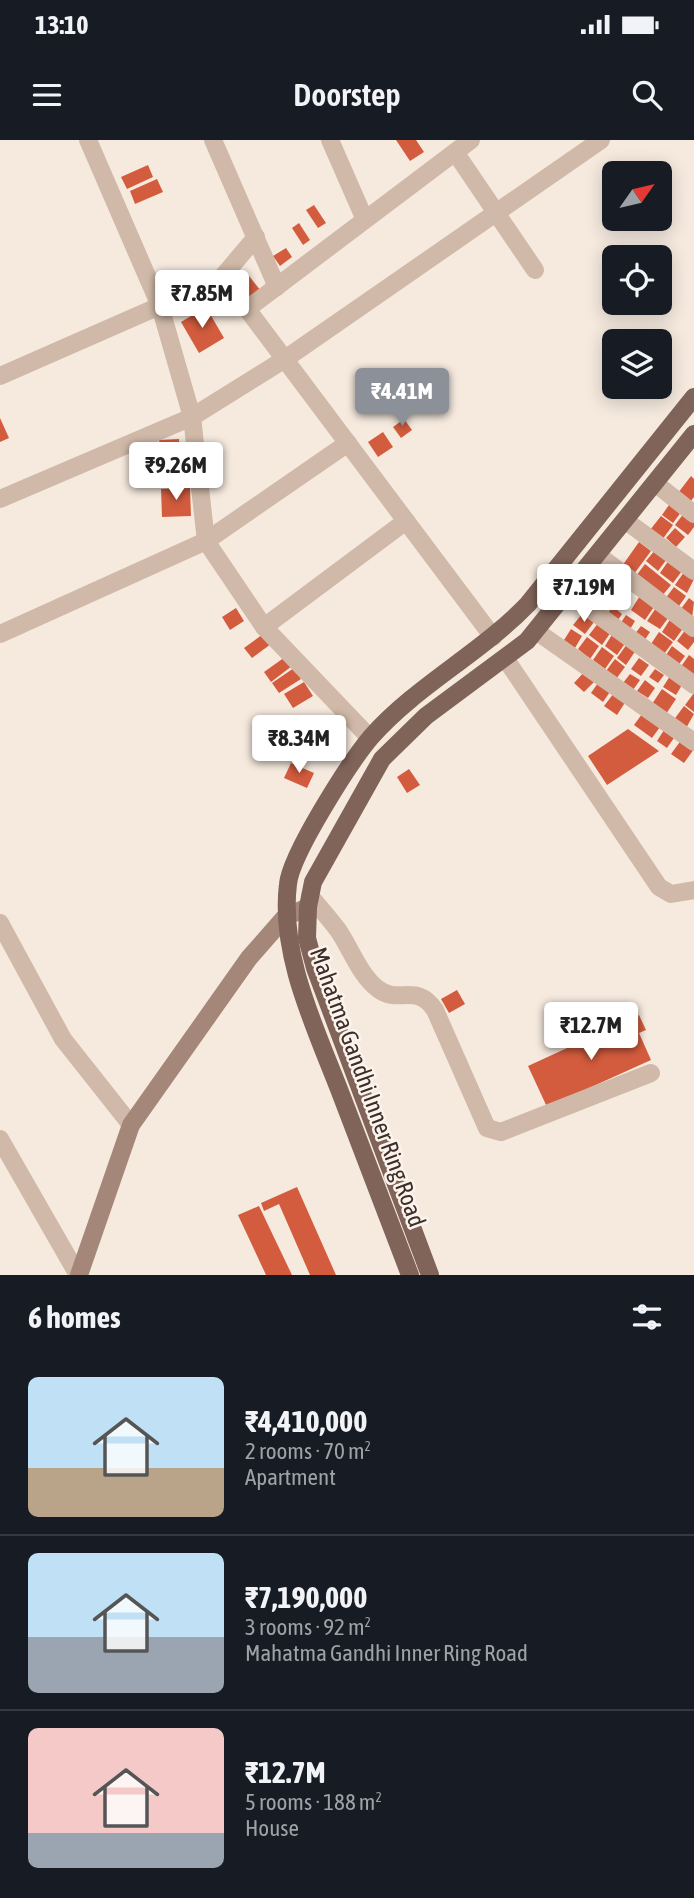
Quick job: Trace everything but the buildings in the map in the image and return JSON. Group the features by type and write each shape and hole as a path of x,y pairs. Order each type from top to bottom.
{"main road":[{"name":"Mahatma Gandhi Inner Ring Road","path":"410,1275 297,972 285,917 288,880 298,855 370,738 428,686 493,637 528,604 694,397"},
{"name":"Mahatma Gandhi Inner Ring Road","path":"430,1275 315,968 307,938 309,901 324,862 382,760 426,716 505,658 536,631 655,483 691,444"}],"street":[{"path":"88,140 160,306 192,417 206,541 264,627 370,738"},
{"path":"213,140 277,287"},
{"path":"330,140 365,220"},
{"path":"247,309 471,140"},
{"path":"0,499 192,417 285,359 601,140"},
{"path":"455,152 535,270"},
{"path":"213,288 256,237"},
{"path":"0,376 196,290 213,288 247,309 493,637"},
{"path":"0,634 206,541 348,443"},
{"path":"655,483 694,514"},
{"path":"264,627 406,521"},
{"path":"626,521 694,571"},
{"path":"598,555 694,628"},
{"path":"568,593 694,685"},
{"path":"536,631 694,742"},
{"path":"505,658 659,887 671,894 694,890"},
{"path":"79,1275 131,1125 249,958 285,917 309,901 337,930 374,987 390,995 416,994 427,998 435,1010 486,1128 500,1132 651,1073"},
{"path":"0,923 63,1039 131,1125"},
{"path":"0,1139 79,1275"}]}
